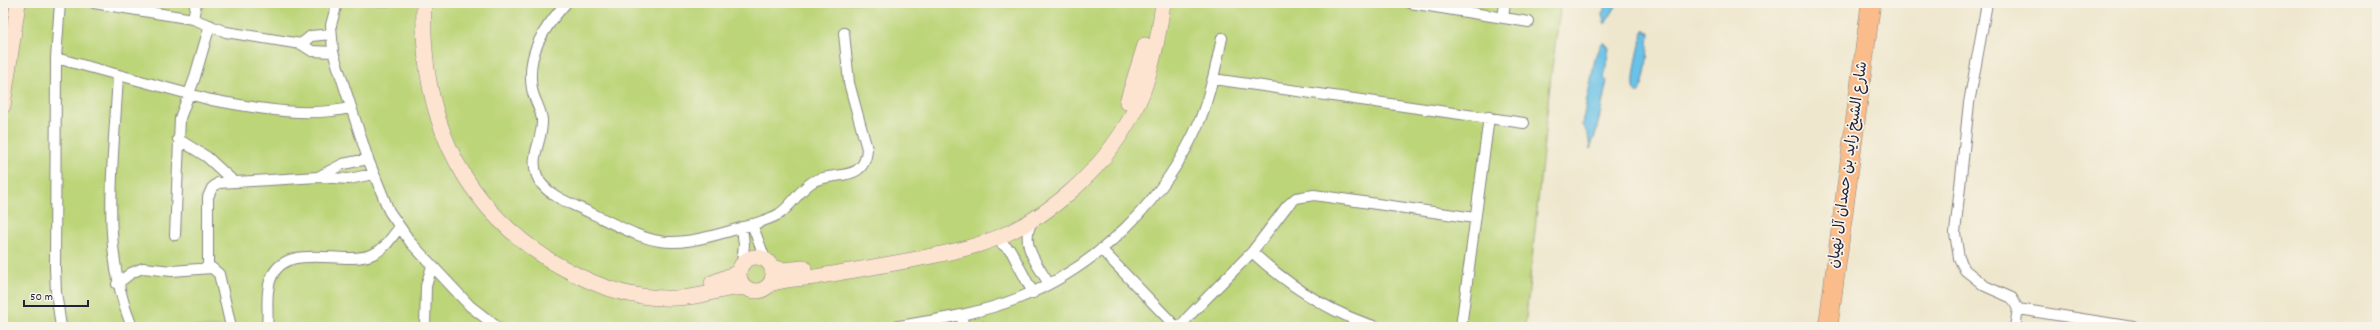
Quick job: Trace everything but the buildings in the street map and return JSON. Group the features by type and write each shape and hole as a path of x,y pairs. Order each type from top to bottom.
{"highway":[{"name":"شارع الشيخ زايد بن حمدان آل نهيان","path":"1816,327 1858,3"},
{"name":"شارع الشيخ زايد بن حمدان آل نهيان","path":"1828,327 1871,3"}],"street":[{"path":"3,106 18,3"},
{"path":"60,3 56,58 55,276 61,327"},
{"path":"94,3 193,19 226,32 301,44 312,51 333,52"},
{"path":"193,19 196,3"},
{"path":"337,3 331,34 333,52 350,108 368,159 399,228 470,306 497,327"},
{"path":"424,3 426,72 441,129 454,158 472,187 492,212 515,235 541,254 574,273 627,293 653,298 679,298 728,288 746,288 759,291 770,284 962,250 996,239 1034,219 1060,200 1086,176 1110,149 1128,122 1147,79 1157,41 1163,3"},
{"path":"432,3 431,37 434,71 449,125 465,159 481,185 497,204 523,229 549,249 577,265 607,277 638,286 665,288 691,288 725,280 753,257 791,270 810,268 963,240 1012,221 1042,202 1069,181 1092,157 1121,115 1129,99 1141,62 1153,3"},
{"path":"566,3 541,34 532,61 532,90 542,119 541,132 535,150 534,164 537,176 544,188 634,233 655,241 690,242 752,224 781,213 809,184 821,178 853,173 860,168 865,160 866,144 853,102 844,33"},
{"path":"1410,3 1529,22"},
{"path":"1503,18 1506,3"},
{"path":"1987,3 1969,103 1955,234 1959,258 1965,270 1985,286 2012,298 2018,309 2015,327"},
{"path":"175,234 180,118 210,25"},
{"path":"301,44 311,36 331,34"},
{"path":"893,327 961,315 1004,304 1049,284 1101,248 1146,205 1176,164 1200,120 1213,79 1222,38"},
{"path":"56,58 189,94 236,104 288,111 322,112 350,108"},
{"path":"118,75 112,223 113,255 117,284 132,327"},
{"path":"1213,79 1524,122"},
{"path":"1461,327 1488,118"},
{"path":"178,139 207,157 232,180"},
{"path":"318,177 343,164 368,159"},
{"path":"208,267 209,194 218,182 232,180 318,177 344,179 374,174"},
{"path":"1180,327 1252,252 1291,202 1308,195 1475,218"},
{"path":"1034,219 1029,227 1027,238 1029,248 1049,284"},
{"path":"752,224 773,276 770,284"},
{"path":"742,227 744,245 740,281 746,288"},
{"path":"267,327 267,301 270,282 275,271 283,263 302,257 366,257 385,246 399,228"},
{"path":"996,239 1012,251 1033,292"},
{"path":"1101,248 1176,327"},
{"path":"1252,252 1283,278 1316,300 1376,327"},
{"path":"1021,268 1035,260"},
{"path":"425,327 426,286 432,266"},
{"path":"117,284 131,272 143,268 182,271 208,267 219,274 228,326"},
{"path":"2018,309 2133,327"},
{"path":"961,315 964,327"}],"green space":[{"path":"3,3 1561,3 1551,74 1525,327 3,327"}],"water":[{"path":"1607,3 1618,3 1605,24 1602,14"},
{"path":"1645,30 1647,33 1649,32 1645,74 1637,94 1635,89 1634,74 1643,31"},
{"path":"1602,43 1605,43 1609,48 1604,78 1607,81 1596,133 1590,149 1588,134 1582,125 1595,59"}]}
